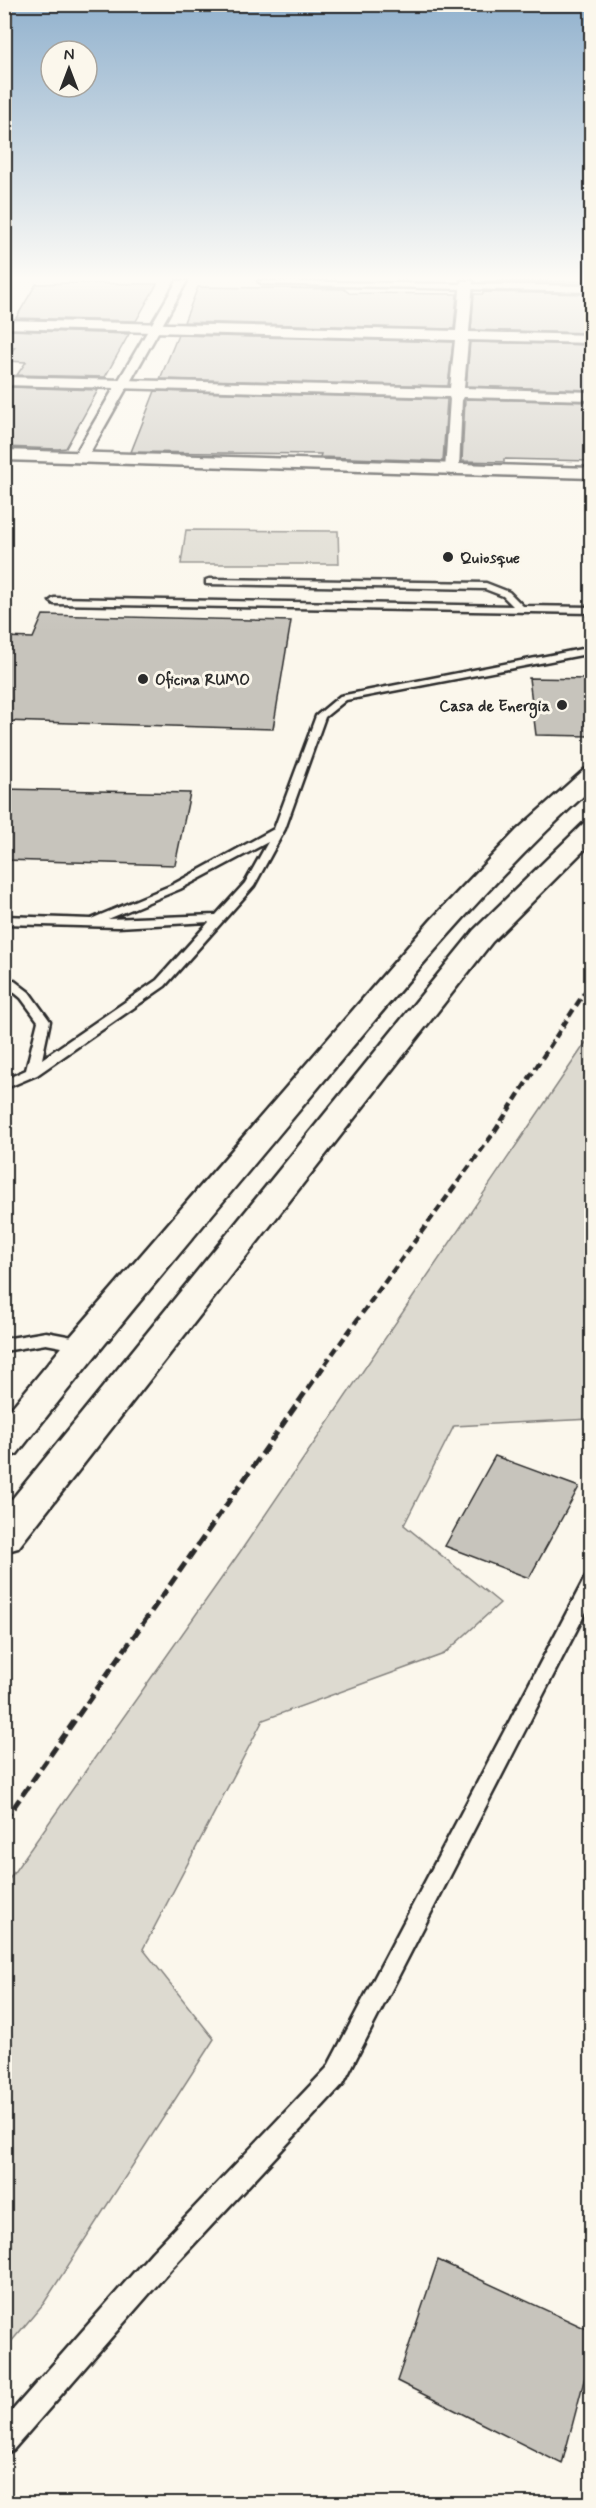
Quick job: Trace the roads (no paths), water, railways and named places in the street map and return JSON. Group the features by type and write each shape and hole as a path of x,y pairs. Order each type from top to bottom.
{"main road":[{"path":"502,398 591,402"},
{"path":"4,455 591,473"},
{"path":"452,470 472,474 591,480"},
{"path":"4,1444 83,1345 440,926 526,835 591,775"},
{"path":"4,1537 476,946 591,828"}],"street":[{"path":"80,458 116,398"},
{"path":"452,470 456,398"}],"lane":[{"path":"208,582 486,586 506,594 521,609"},
{"path":"54,601 591,610"},
{"path":"4,1085 32,1072 161,983 250,884 280,830 321,716 343,698 591,650"},
{"path":"91,922 176,887 253,847 280,830"},
{"path":"4,920 91,922 219,918"},
{"path":"4,977 25,995 44,1021 32,1072"},
{"path":"4,1345 46,1338 83,1345"},
{"path":"4,2441 161,2261 335,2076 591,1581"}],"railway":[{"path":"325,1364 493,1134 592,981"},
{"path":"4,1821 326,1363"}],"place":[{"name":"Quiosque","path":"448,557"},
{"name":"Oficina RUMO","path":"143,679"},
{"name":"Casa de Energia","path":"562,705"}]}
